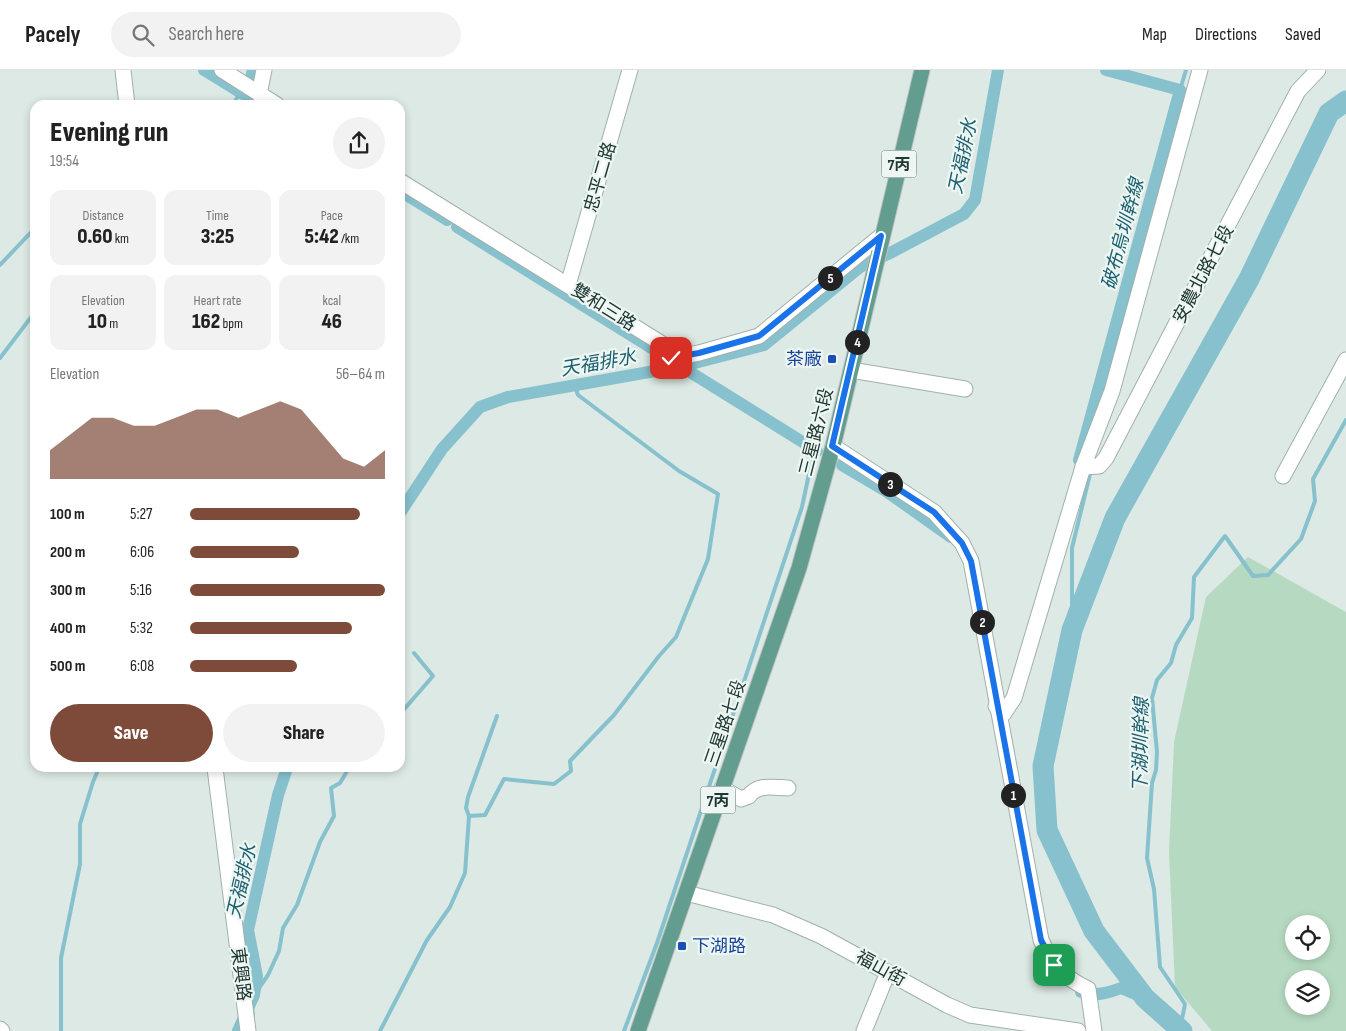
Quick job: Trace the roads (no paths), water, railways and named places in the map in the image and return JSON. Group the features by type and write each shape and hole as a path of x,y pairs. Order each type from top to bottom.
{"main road":[{"name":"三星路六段","path":"799,568 851,370 881,236 922,70"},
{"name":"三星路七段","path":"638,1031 799,568"}],"street":[{"path":"123,70 126,100"},
{"path":"222,70 269,100"},
{"path":"259,94 264,70"},
{"name":"忠平二路","path":"568,284 630,70"},
{"path":"996,706 998,711 1004,713 1014,698 1083,467 1112,391 1200,70"},
{"name":"安農北路七段","path":"1083,467 1099,466 1106,458 1298,91 1318,70"},
{"name":"雙和三路","path":"405,184 568,284 671,358 699,353 759,336 881,236"},
{"path":"1284,476 1346,360"},
{"path":"851,370 965,389"},
{"path":"830,455 934,512 962,543 971,561 996,706 1041,940 1054,965 1088,993 1094,1031"},
{"name":"東興路","path":"216,772 248,1031"},
{"path":"722,788 741,799 749,796 761,786 788,788"},
{"name":"福山街","path":"686,893 773,916 821,936 946,1005 970,1015 1006,1026 1078,1031"},
{"path":"864,1031 888,972"}],"waterway":[{"path":"204,70 253,100"},
{"path":"250,81 253,70"},
{"name":"天福排水","path":"405,505 442,449 480,407 508,397 683,366 764,345 860,267 964,214 975,200 998,70"},
{"name":"破布烏圳幹線","path":"1079,460 1180,90 1106,70"},
{"path":"1180,90 1186,70"},
{"path":"236,100 238,96"},
{"path":"1182,1031 1145,998 1094,931 1047,830 1043,766 1072,630 1115,518 1249,279 1329,113 1346,101"},
{"path":"405,194 447,220"},
{"path":"457,227 817,451"},
{"path":"0,265 30,233"},
{"path":"0,358 30,319"},
{"path":"380,1031 427,940 450,907 465,873 469,816 485,815 504,779 554,784 571,771 570,761 614,715 676,637 708,559 718,494 679,471 578,395 575,386"},
{"name":"下湖圳幹線","path":"1180,1029 1185,1004 1160,967 1154,889 1147,858 1152,783 1156,770 1157,752 1152,698 1157,680 1171,663 1176,645 1192,618 1194,577 1225,536 1253,576 1268,575 1301,539 1315,501 1313,479 1346,420"},
{"path":"624,1031 657,943 802,507 814,450"},
{"path":"842,465 886,491 951,537"},
{"name":"破布烏圳幹線","path":"1072,630 1072,548 1091,470"},
{"path":"405,708 433,676 414,653"},
{"path":"469,816 466,808 468,797 497,716"},
{"path":"61,1031 61,958 80,864 80,824 97,772"},
{"name":"天福排水","path":"238,1031 254,995 257,976 248,930 278,795 286,772"},
{"path":"254,995 268,975 279,951 283,928 297,905 320,842 334,816 331,788 340,783 347,772"},
{"path":"244,938 253,1016"},
{"path":"1081,992 1101,994 1121,988 1145,998"}],"place":[{"name":"茶廠","path":"832,359"},
{"name":"下湖路","path":"682,946"}]}
